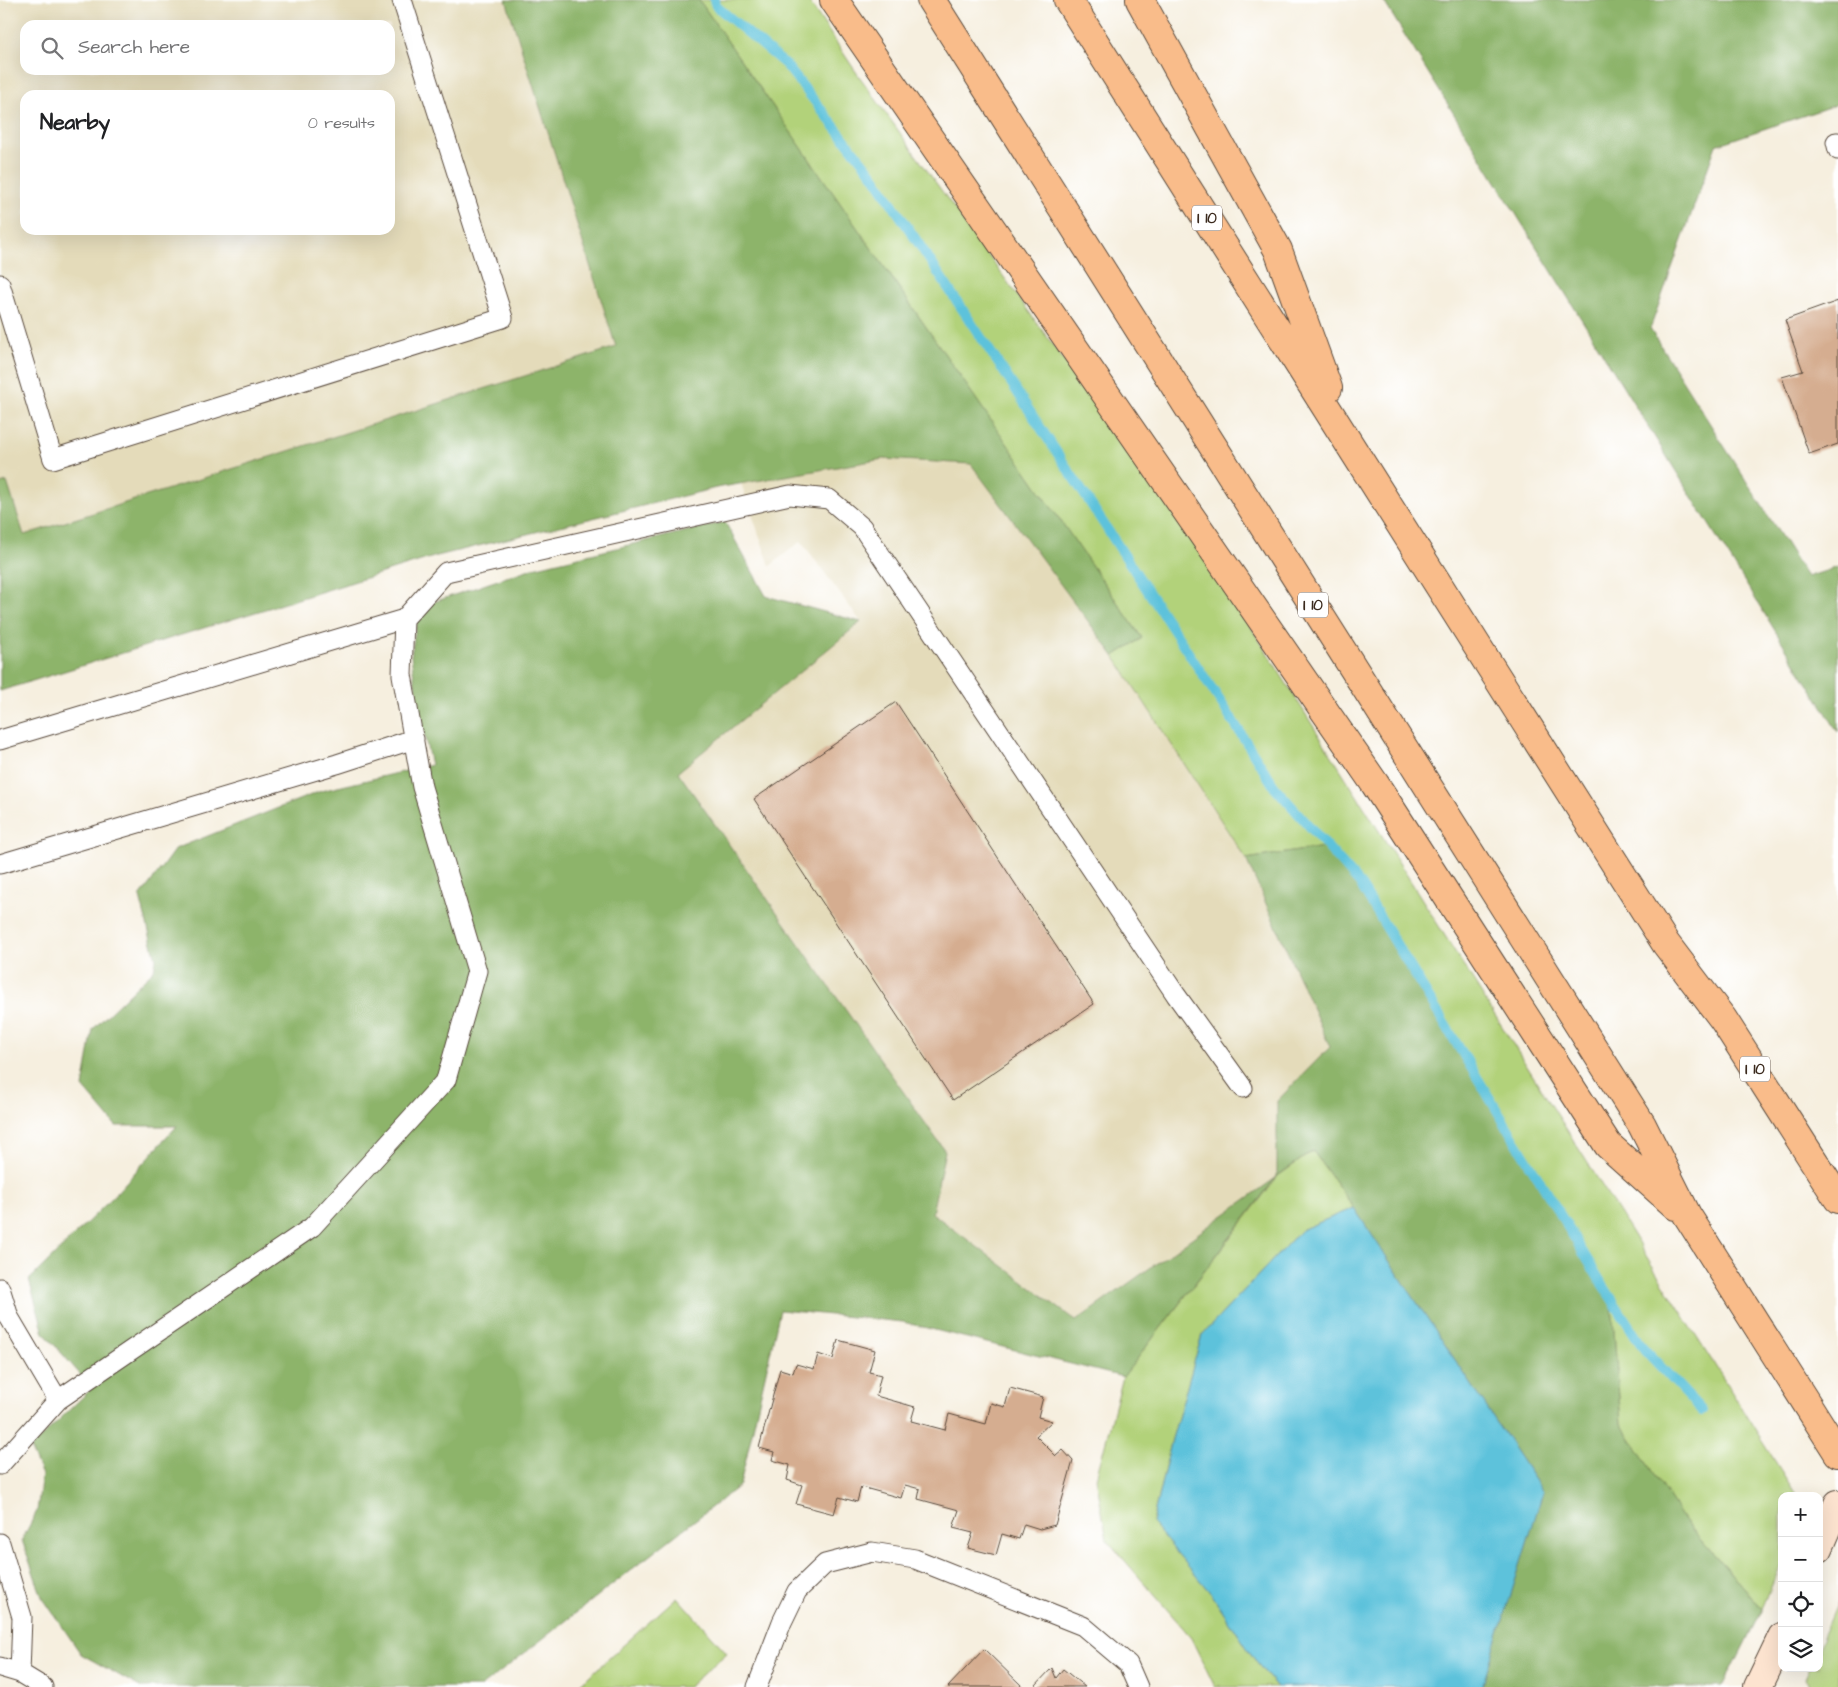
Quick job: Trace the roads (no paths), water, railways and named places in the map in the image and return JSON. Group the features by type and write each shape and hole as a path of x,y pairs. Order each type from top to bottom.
{"highway":[{"path":"834,0 1375,784 1608,1145 1686,1215"},
{"name":"I 10","path":"930,0 1642,1125 1686,1215 1838,1453"},
{"name":"I 10","path":"1068,0 1666,944 1724,1019 1838,1199"},
{"path":"1140,0 1278,250 1345,436"}],"main road":[{"path":"1823,1539 1838,1504"},
{"path":"1758,1687 1778,1645"}],"lane":[{"path":"0,284 53,459 503,318 402,0"},
{"path":"0,740 404,619 446,572 790,495 829,499 862,526 1170,987 1243,1088"},
{"path":"0,1465 58,1400 312,1227 446,1080 477,971 422,787 402,675 404,619"},
{"path":"0,864 337,764 414,739"},
{"path":"0,1288 8,1318 58,1400"},
{"path":"0,1543 22,1617 20,1673"},
{"path":"757,1687 782,1622 797,1591 825,1564 872,1552 914,1559 1083,1626 1128,1664 1138,1687"},
{"path":"0,1667 20,1673 43,1687"}],"water":[{"path":"1354,1208 1543,1492 1482,1687 1277,1687 1257,1663 1213,1596 1152,1523 1172,1439 1202,1335 1301,1230"}],"waterway":[{"path":"714,0 716,6 786,65 873,175 1224,707 1274,786 1360,884 1601,1282 1644,1349 1702,1411"}]}
